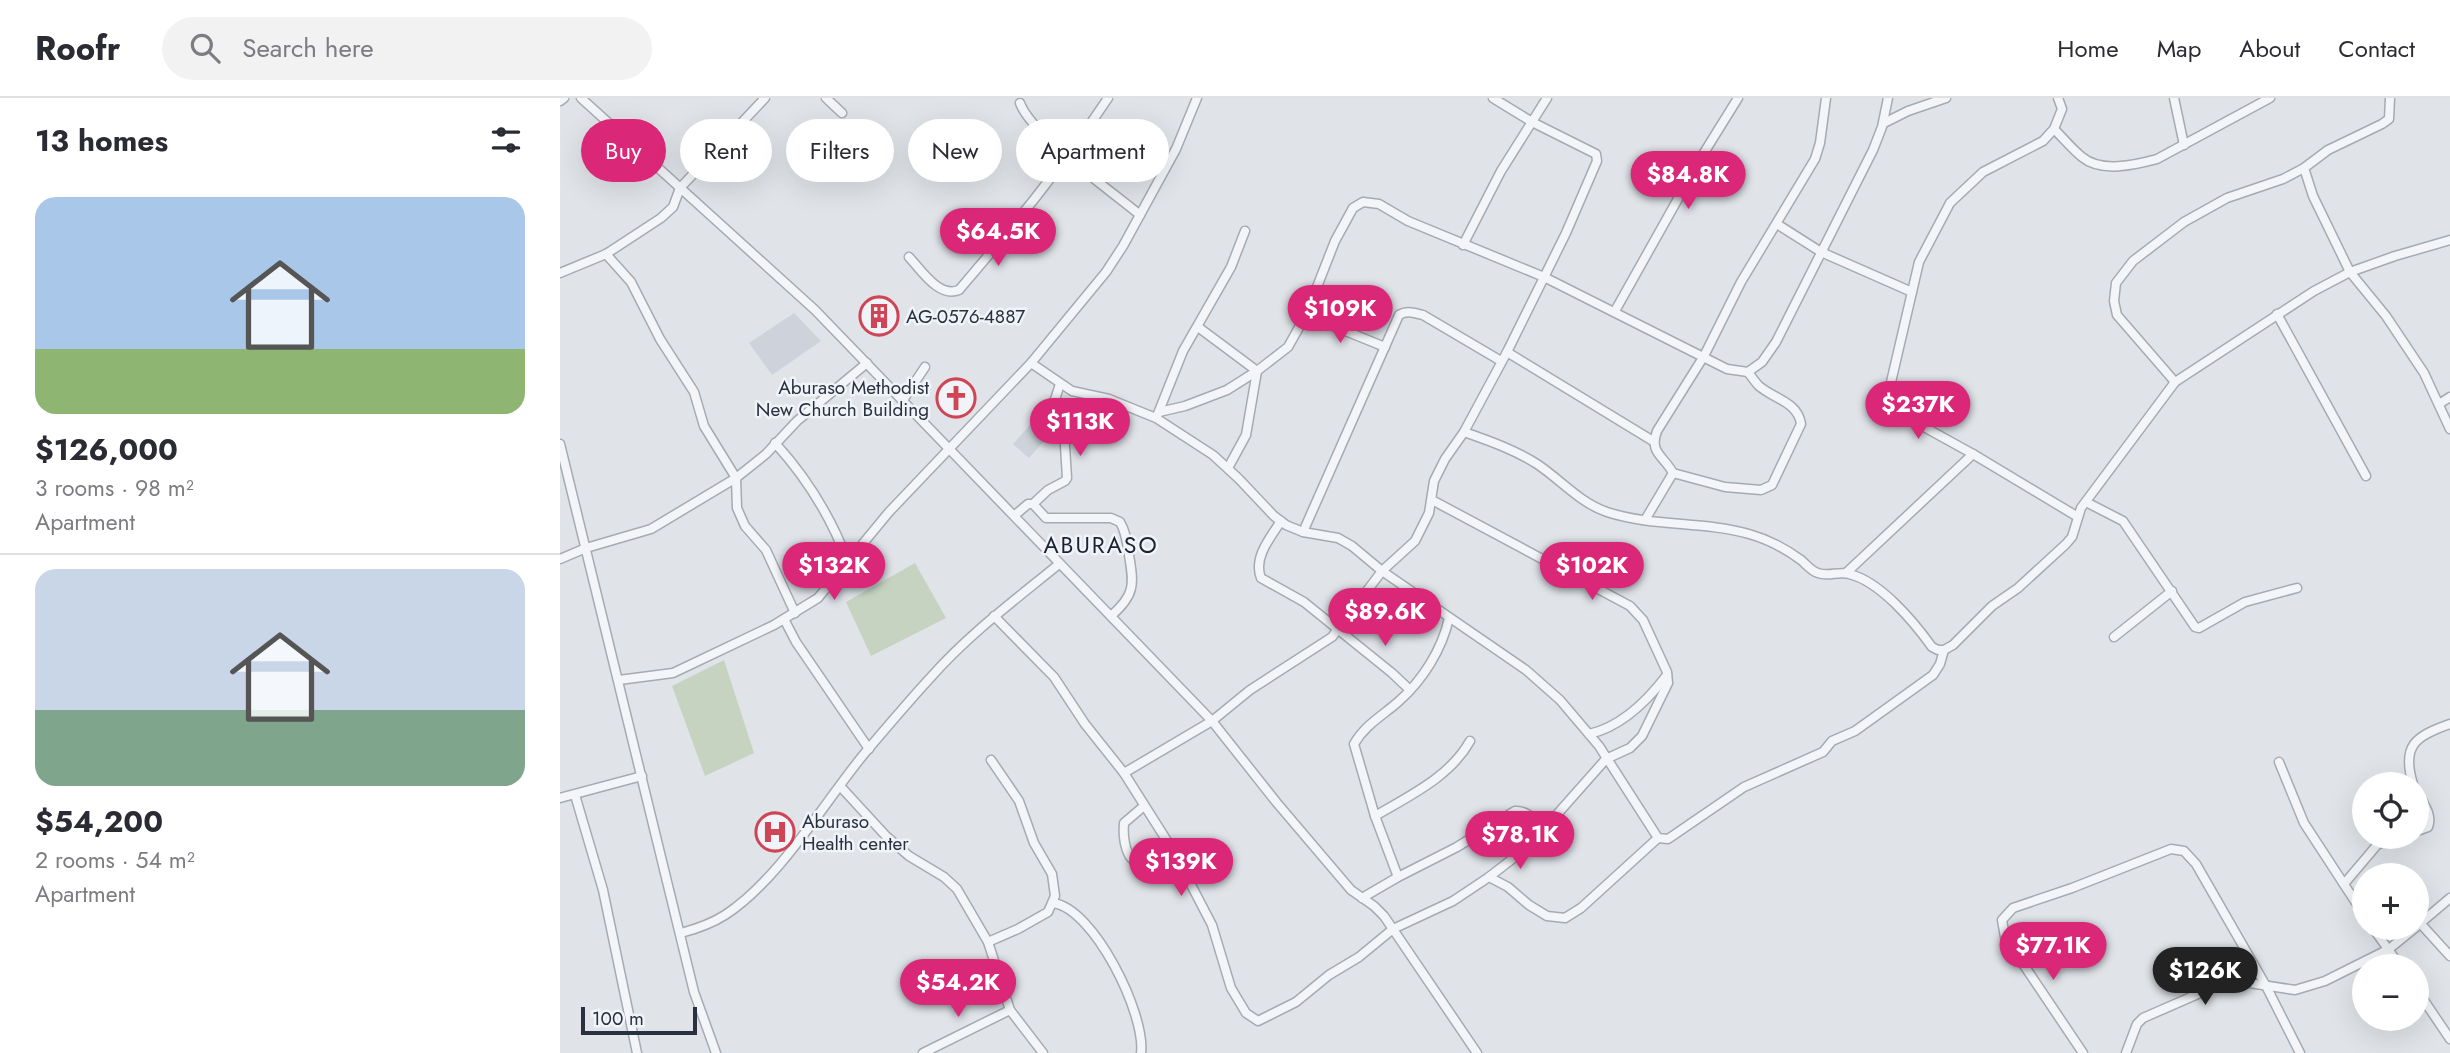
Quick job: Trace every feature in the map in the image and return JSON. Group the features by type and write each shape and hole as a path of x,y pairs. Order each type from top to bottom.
{"street":[{"path":"582,98 816,310 1212,721 1351,890 1374,906 1393,929 1477,1053"},
{"path":"560,273 607,254 662,218 673,207 680,188 765,98"},
{"path":"826,98 842,113"},
{"path":"1094,119 1108,98"},
{"path":"619,680 673,673 784,619 818,598 889,512 1031,363 1106,272 1176,149 1197,98"},
{"path":"1124,773 1212,721 1250,690 1332,637 1382,571 1415,541 1429,513 1434,481 1507,352 1598,161 1596,154 1532,122 1493,98"},
{"path":"1463,245 1501,171 1547,98"},
{"path":"1615,312 1702,156 1738,98"},
{"path":"1748,372 1759,386 1794,408 1800,416 1801,424 1772,485 1761,490 1725,487 1673,473 1655,450 1653,442 1657,431 1704,356 1741,282 1815,159 1826,98"},
{"path":"1157,415 1227,390 1288,347 1306,316 1335,241 1353,208 1363,202 1379,204 1408,221 1544,277 1727,369 1748,372 1762,362 1776,342 1873,150 1884,123 1888,98"},
{"path":"1884,123 1908,111 1946,98"},
{"path":"2058,98 2062,109 2054,129 2043,141 1983,172 1950,203 1919,262 1888,395 1894,408 1906,417 2078,517"},
{"path":"2174,98 2184,145"},
{"path":"2054,129 2083,158 2092,163 2116,166 2157,159 2270,98"},
{"path":"2175,382 2117,315 2114,301 2116,283 2133,261 2183,222 2227,198 2283,178 2328,150 2382,124 2389,119 2390,98"},
{"path":"1020,103 1029,119"},
{"path":"2304,167 2313,196 2350,272 2386,316 2424,373 2450,429"},
{"path":"909,257 941,290 951,294 959,290 1049,182"},
{"path":"1100,182 1140,215"},
{"path":"1777,224 1821,252 1912,292"},
{"path":"1157,415 1178,362 1231,267 1245,230"},
{"path":"1464,432 1494,442 1535,463 1575,494 1606,512 1644,520 1719,527 1747,533 1764,538 1818,573 1855,575 1884,593 1931,647 1944,650 1992,606 2018,589 2066,544 2072,537 2078,517 2087,502 2175,382 2277,314 2350,272 2450,240"},
{"path":"607,254 631,282 660,339 694,392 710,438 736,478 737,508 741,517 766,550 795,613"},
{"path":"1303,532 1399,315 1410,312 1432,320 1501,361"},
{"path":"2277,314 2366,476"},
{"path":"1306,316 1385,347"},
{"path":"1198,327 1257,371"},
{"path":"1507,352 1653,442"},
{"path":"560,559 586,548 652,529 736,478 766,454 797,421 867,363"},
{"path":"1031,363 1072,391 1109,398 1157,415 1213,455 1281,521 1303,532 1338,538 1352,546 1382,571 1543,683 1589,734 1658,838"},
{"path":"903,400 925,367"},
{"path":"1228,468 1246,435 1257,371"},
{"path":"1033,505 1048,490 1067,478 1064,430 1050,415 1060,384"},
{"path":"2439,404 2450,397"},
{"path":"775,443 818,498 836,530 848,562"},
{"path":"560,444 694,992 716,1053"},
{"path":"1846,573 1973,454"},
{"path":"1644,520 1673,473"},
{"path":"994,617 1054,677 1085,724 1124,773 1170,845 1212,925 1231,988 1246,1013 1258,1021 1296,1002 1393,929 1453,901 1530,846 1606,759 1630,748 1642,736 1668,683 1648,629 1630,606 1432,500"},
{"path":"2087,502 2123,521 2197,628 2245,602 2297,588"},
{"path":"1015,515 1028,504 1033,505 1046,518 1111,518 1122,525 1133,582 1128,599 1111,616"},
{"path":"1281,521 1261,555 1258,566 1261,578 1304,602 1410,690"},
{"path":"681,933 703,927 724,916 748,898 784,858 869,749 932,676 994,617 1059,564"},
{"path":"2114,637 2172,591"},
{"path":"1398,877 1375,816 1354,744 1361,732 1410,690 1440,647 1449,618"},
{"path":"784,619 796,642 869,749"},
{"path":"1489,877 1508,887 1547,916 1565,918 1581,908 1658,838 1668,839 1763,777 1823,752 1832,741 1855,731 1933,675 1944,650"},
{"path":"1589,734 1615,723 1650,697 1667,675"},
{"path":"2409,772 2407,766 2415,741 2425,733 2450,724"},
{"path":"1375,816 1439,776 1462,755 1469,741"},
{"path":"988,942 1048,912 1053,903 1055,887 1052,874 1034,843 1019,801 991,760"},
{"path":"2279,762 2304,823 2352,896"},
{"path":"560,798 642,776"},
{"path":"840,786 886,836 909,856 957,888 988,942 1010,1010 1043,1053"},
{"path":"575,794 603,890 638,1053"},
{"path":"1144,806 1124,823 1122,835 1129,855 1138,861 1146,862 1170,845"},
{"path":"1362,898 1457,847 1515,811 1529,815 1544,830"},
{"path":"2083,1053 2006,937 2002,920 2013,908 2171,849 2184,851 2196,864 2266,986 2300,1053"},
{"path":"2344,884 2374,849"},
{"path":"2429,915 2450,898"},
{"path":"1053,903 1067,907 1107,951 1135,1015 1142,1046 1140,1053"},
{"path":"2429,936 2450,956"},
{"path":"2382,940 2392,954"},
{"path":"2126,1053 2137,1024 2143,1018 2230,980 2303,988 2325,981 2389,949 2400,940"},
{"path":"2429,1008 2450,1039"},
{"path":"923,1053 1010,1010"}],"shaded area":[{"path":"794,313 821,341 772,375 749,343"},
{"path":"1036,418 1054,430 1029,458 1013,444"}],"green space":[{"path":"915,563 946,618 871,656 846,602"},
{"path":"724,660 754,753 705,776 672,686"}],"place":[{"name":"AG-0576-4887","path":"879,316"},
{"name":"Aburaso Methodist New Church Building","path":"956,398"},
{"name":"Aburaso Health center","path":"775,832"}],"district":[{"name":"ABURASO","path":"1101,545"}]}
